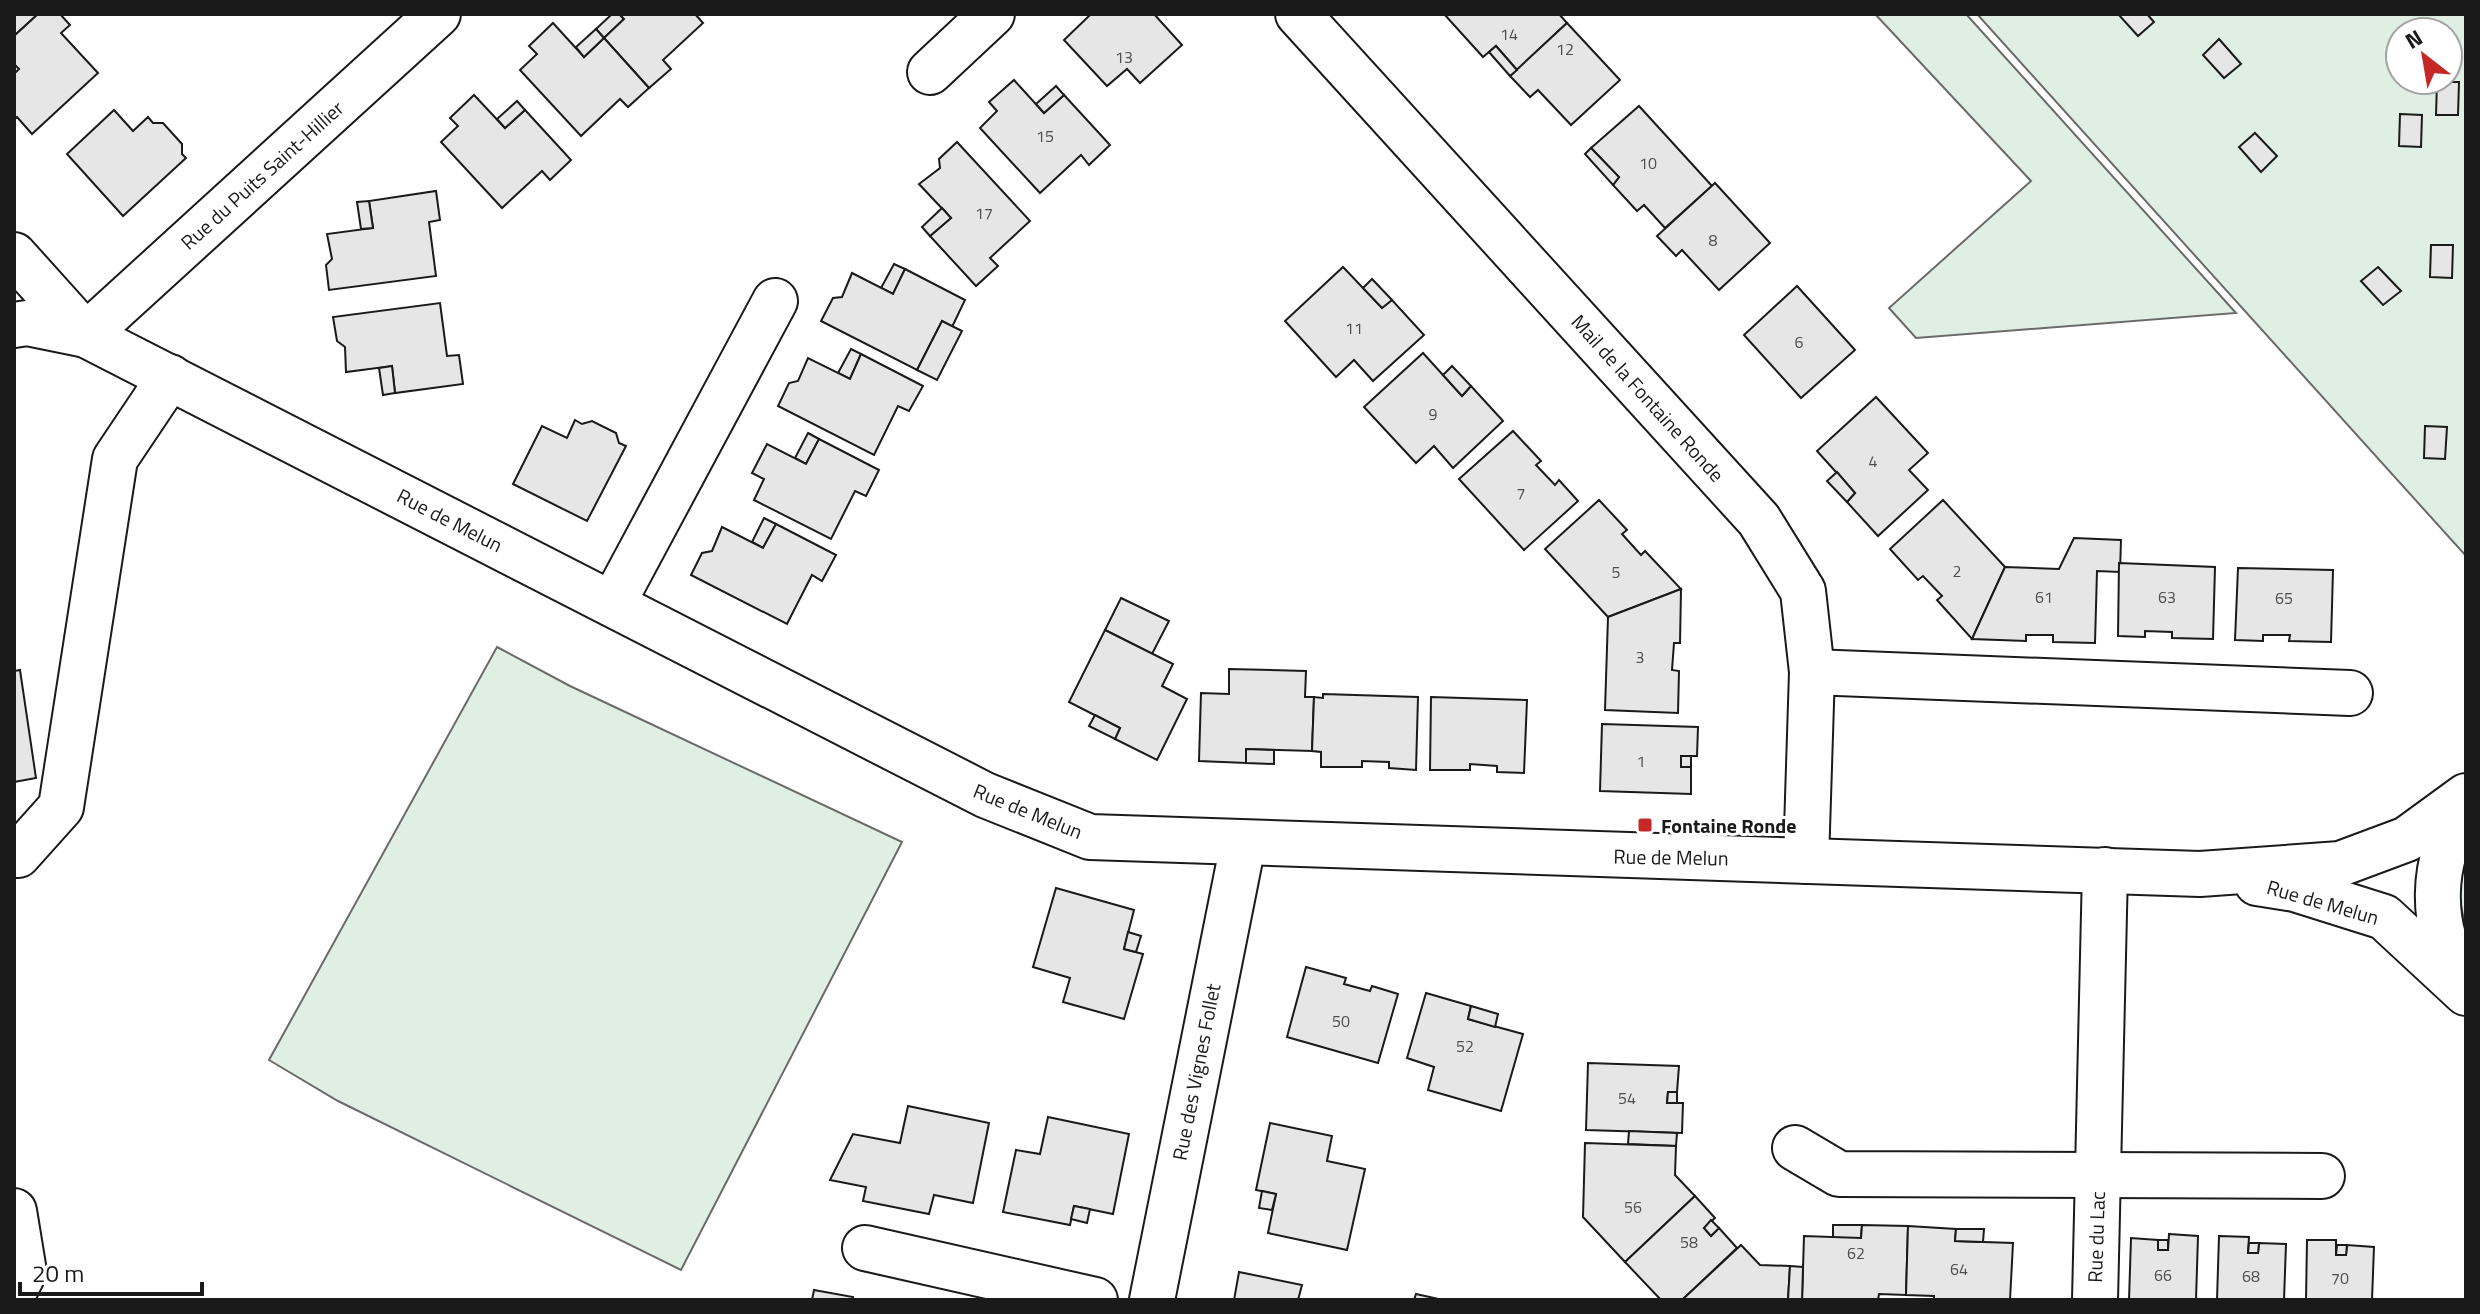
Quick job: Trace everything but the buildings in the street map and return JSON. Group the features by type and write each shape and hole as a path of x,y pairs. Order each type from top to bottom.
{"street":[{"name":"Rue du Puits Saint-Hillier","path":"86,335 438,14"},
{"path":"930,72 992,14"},
{"name":"Mail de la Fontaine Ronde","path":"1298,14 1759,520 1803,591 1812,672 1806,861"},
{"path":"14,255 86,335"},
{"path":"613,603 775,301"},
{"name":"Rue de Melun","path":"14,325 27,323 86,335 985,795 1090,837 2200,874 2340,864 2407,839 2466,796"},
{"path":"14,855 61,807 115,459 170,377"},
{"path":"1812,672 2350,693"},
{"path":"2466,805 2451,827 2438,871 2437,917 2450,961 2466,990"},
{"name":"Rue des Vignes Follet","path":"1152,1300 1243,844"},
{"name":"Rue du Lac","path":"2095,1300 2105,870"},
{"name":"Rue de Melun","path":"2200,874 2295,889 2384,917 2466,990"},
{"path":"1795,1148 1839,1174 2322,1176"},
{"path":"14,1211 24,1272 14,1292"},
{"path":"865,1248 1095,1300"}],"green space":[{"path":"1875,14 1966,14 2236,313 1916,338 1889,308 2031,181"},
{"path":"1977,14 2466,14 2466,556"},
{"path":"497,647 570,686 902,842 681,1270 338,1101 269,1060"},
{"path":"2466,844 2466,929 2458,892"}],"place":[{"name":"Fontaine Ronde","path":"1645,825"}]}
